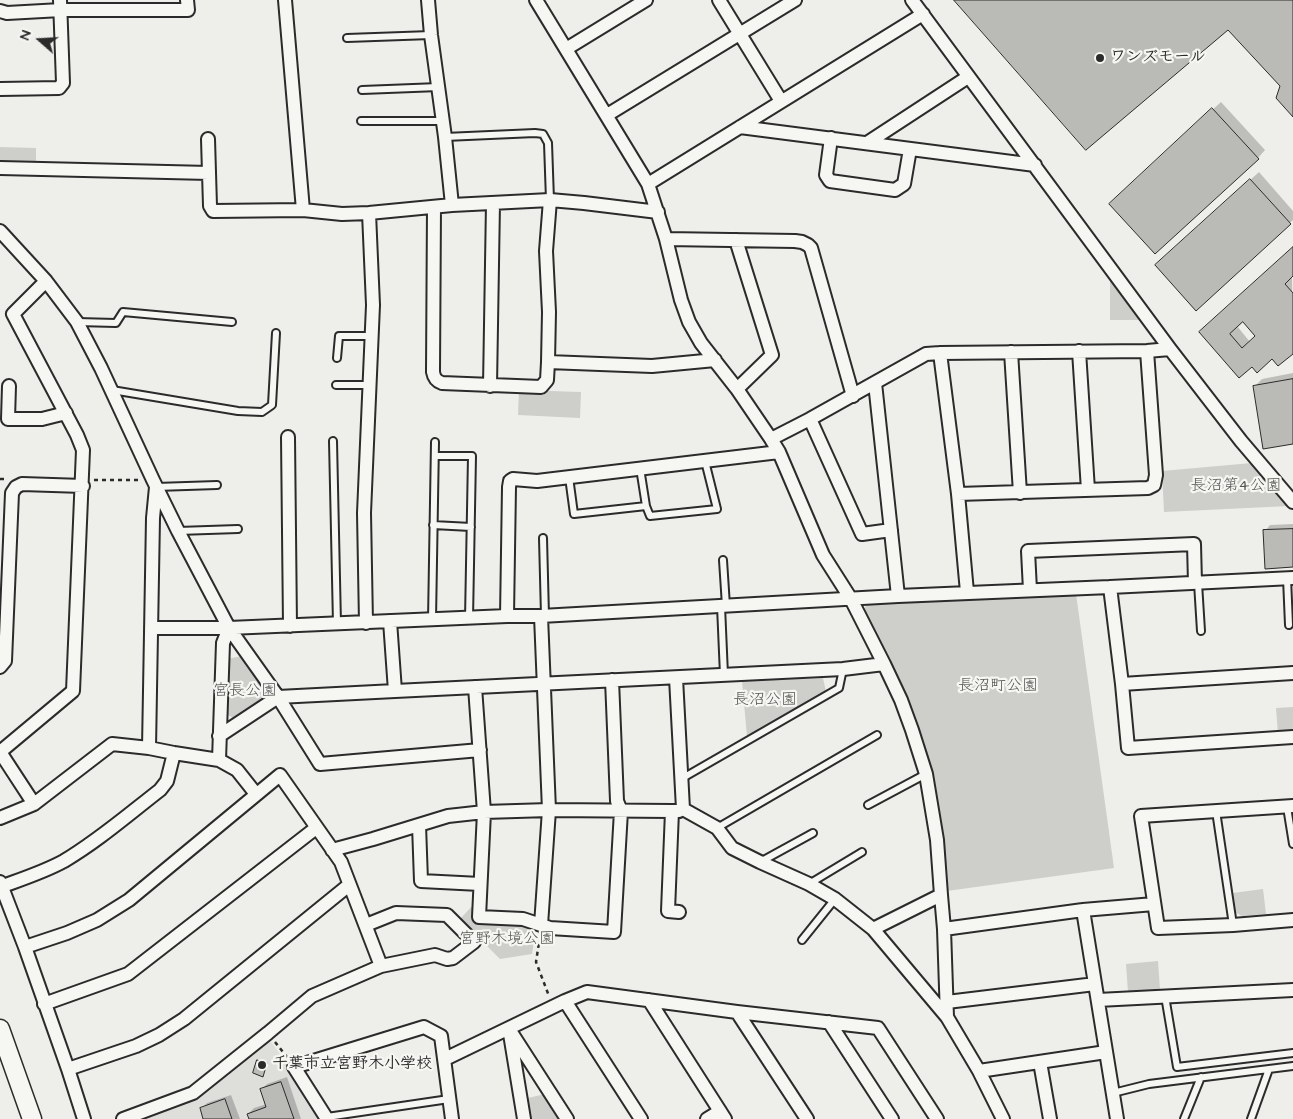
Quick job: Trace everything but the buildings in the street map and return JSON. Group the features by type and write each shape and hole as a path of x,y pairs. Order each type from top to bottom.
{"street":[{"path":"0,11 7,13 60,5 124,5 188,10 188,0"},
{"path":"285,0 303,210"},
{"path":"428,0 452,205"},
{"path":"536,0 648,184 658,212 689,322 701,342 772,439 823,555 851,599 884,664 912,730 926,774 937,840 944,929 947,1017"},
{"path":"566,49 646,0"},
{"path":"719,0 781,101"},
{"path":"607,116 796,0"},
{"path":"912,0 1170,349 1241,441 1293,502"},
{"path":"0,89 59,88 63,83 60,5"},
{"path":"648,184 923,14"},
{"path":"867,143 968,77"},
{"path":"740,127 1035,165"},
{"path":"831,138 826,175 830,181 895,190 904,184 910,149"},
{"path":"208,139 210,206 212,211 303,210 342,214 452,205 550,200 658,212"},
{"path":"0,168 209,173"},
{"path":"434,207 434,377 442,383 540,387 547,380 548,362 550,312 546,252 550,200"},
{"path":"490,386 493,203"},
{"path":"366,623 364,513 373,305 369,213"},
{"path":"0,231 46,282 77,322 112,390 154,484 229,628 278,698 320,764 480,750"},
{"path":"666,239 795,241 808,245 811,248 853,396"},
{"path":"736,240 772,355 737,389"},
{"path":"34,804 0,752 73,691 83,483 83,450 77,435 13,314 46,282"},
{"path":"772,439 926,354 1147,351 1170,349"},
{"path":"1079,351 1088,490"},
{"path":"958,494 1148,488 1154,485 1156,475 1147,351"},
{"path":"1011,352 1020,493"},
{"path":"940,353 968,592"},
{"path":"548,362 652,366 715,360"},
{"path":"875,383 898,596"},
{"path":"9,386 8,419 42,419 66,413"},
{"path":"810,419 862,534 891,530"},
{"path":"288,437 290,626"},
{"path":"507,616 509,487 510,481 513,479 537,481 779,452"},
{"path":"0,667 5,661 12,493 16,487 22,484 83,483"},
{"path":"149,748 154,484"},
{"path":"1030,590 1028,551 1194,544 1197,583"},
{"path":"151,628 229,628 543,616 968,592 1110,588 1290,578"},
{"path":"1110,588 1128,748 1293,737"},
{"path":"541,925 549,810 543,684 543,616"},
{"path":"390,621 395,690"},
{"path":"219,760 223,643 229,628"},
{"path":"220,736 278,698 395,690 843,669 884,664"},
{"path":"1122,684 1293,673"},
{"path":"676,678 681,779 668,911 679,912"},
{"path":"475,687 484,812 478,917 523,919 550,928 614,932 621,811 617,801 612,680"},
{"path":"0,818 34,804 112,744 149,748 219,760 237,770 256,794"},
{"path":"84,1119 25,947 1,885 34,875 93,842 160,790 167,781 174,753"},
{"path":"25,947 90,923 129,900 280,775 341,862 382,966"},
{"path":"1290,807 1141,816 1158,928 1293,920"},
{"path":"332,850 373,840 448,816 484,812 549,810 677,810 717,828 732,848 809,884 834,898 873,929 947,1017 979,1071 1003,1119"},
{"path":"419,825 421,881 480,884"},
{"path":"44,1004 128,974 316,828"},
{"path":"68,1069 160,1036 349,885"},
{"path":"873,929 940,895"},
{"path":"944,929 1083,910 1154,904"},
{"path":"1083,910 1117,1119"},
{"path":"122,1119 193,1093 312,996 382,966 435,955 447,960 453,958 474,942 447,915 396,913 366,925"},
{"path":"947,1002 1095,984"},
{"path":"1098,1000 1293,990"},
{"path":"445,1059 587,992 878,1028 937,1119"},
{"path":"649,1000 723,1115 707,1119"},
{"path":"559,1004 641,1119"},
{"path":"737,1012 807,1119"},
{"path":"829,1022 892,1119"},
{"path":"327,1118 294,1067 424,1027 441,1036 452,1119"},
{"path":"0,1029 32,1119"},
{"path":"509,1029 524,1119"},
{"path":"509,1029 566,1119"},
{"path":"979,1071 1106,1052"},
{"path":"1040,1062 1050,1119"}],"lane":[{"path":"347,38 431,35"},
{"path":"362,90 438,87"},
{"path":"361,120 443,121"},
{"path":"445,137 543,134 548,143 550,200"},
{"path":"77,322 116,323 123,312 232,322"},
{"path":"112,390 238,411 262,412 272,405 276,333"},
{"path":"337,358 339,336 372,336"},
{"path":"336,386 370,386"},
{"path":"333,441 337,624"},
{"path":"432,620 435,442"},
{"path":"434,456 472,456 469,619"},
{"path":"640,468 646,506 650,516 717,509 705,461"},
{"path":"569,477 574,514 646,506"},
{"path":"154,484 217,485"},
{"path":"433,525 471,527"},
{"path":"178,531 238,529"},
{"path":"543,538 543,616"},
{"path":"722,560 724,675"},
{"path":"1290,578 1290,625"},
{"path":"1197,583 1201,631"},
{"path":"681,779 839,688 843,669"},
{"path":"717,828 877,736"},
{"path":"868,805 926,774"},
{"path":"1290,807 1293,844"},
{"path":"1216,811 1233,925"},
{"path":"760,862 813,832"},
{"path":"809,884 862,852"},
{"path":"802,940 834,898"},
{"path":"1165,996 1177,1067 1293,1053"},
{"path":"1113,1094 1149,1084 1293,1066"},
{"path":"1251,1119 1269,1069"},
{"path":"1184,1119 1201,1077"},
{"path":"327,1118 449,1099"}],"path":[{"path":"83,483 154,484"},
{"path":"541,925 536,962 559,1004"},
{"path":"268,1033 294,1067"}],"shaded area":[{"name":"千葉市立宮野木小学校","path":"268,1040 304,1088 321,1119 138,1119 195,1098"}],"green space":[{"path":"0,147 36,148 36,163 0,163"},
{"path":"1110,272 1143,320 1110,320"},
{"path":"519,390 581,392 580,418 518,415"},
{"name":"長沼第4公園","path":"1252,463 1289,506 1164,512 1162,471"},
{"name":"長沼町公園","path":"1076,594 1114,868 947,891 911,711 864,611 867,603"},
{"name":"宮長公園","path":"243,656 269,692 267,700 237,720 226,714 226,659"},
{"name":"長沼公園","path":"823,678 826,692 747,736 742,681"},
{"path":"1293,707 1293,733 1278,734 1276,708"},
{"path":"1263,889 1266,914 1242,916 1235,912 1233,893"},
{"name":"宮野木境公園","path":"475,903 473,921 525,925 535,934 532,954 500,959 460,919"},
{"path":"1158,961 1160,990 1128,992 1126,964"},
{"path":"545,1094 562,1119 531,1119 528,1098"}],"place":[{"name":"ワンズモール","path":"1100,58"},
{"name":"千葉市立宮野木小学校","path":"262,1065"}]}
